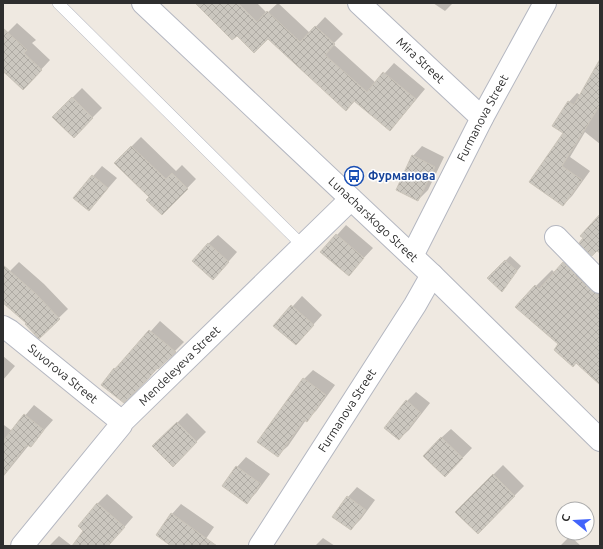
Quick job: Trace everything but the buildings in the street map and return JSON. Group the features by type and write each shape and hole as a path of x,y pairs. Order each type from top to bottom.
{"street":[{"name":"Lunacharskogo Street","path":"143,3 432,275 600,440"},
{"name":"Mira Street","path":"359,3 482,118"},
{"name":"Furmanova Street","path":"412,256 482,118 545,3"},
{"name":"Mendeleyeva Street","path":"22,546 122,422 351,199"},
{"path":"556,237 600,282"},
{"name":"Furmanova Street","path":"260,546 415,305 432,275"},
{"name":"Suvorova Street","path":"3,327 10,331 122,422"}],"lane":[{"path":"58,3 303,246"}],"place":[{"name":"Фурманова","path":"354,176"}]}
